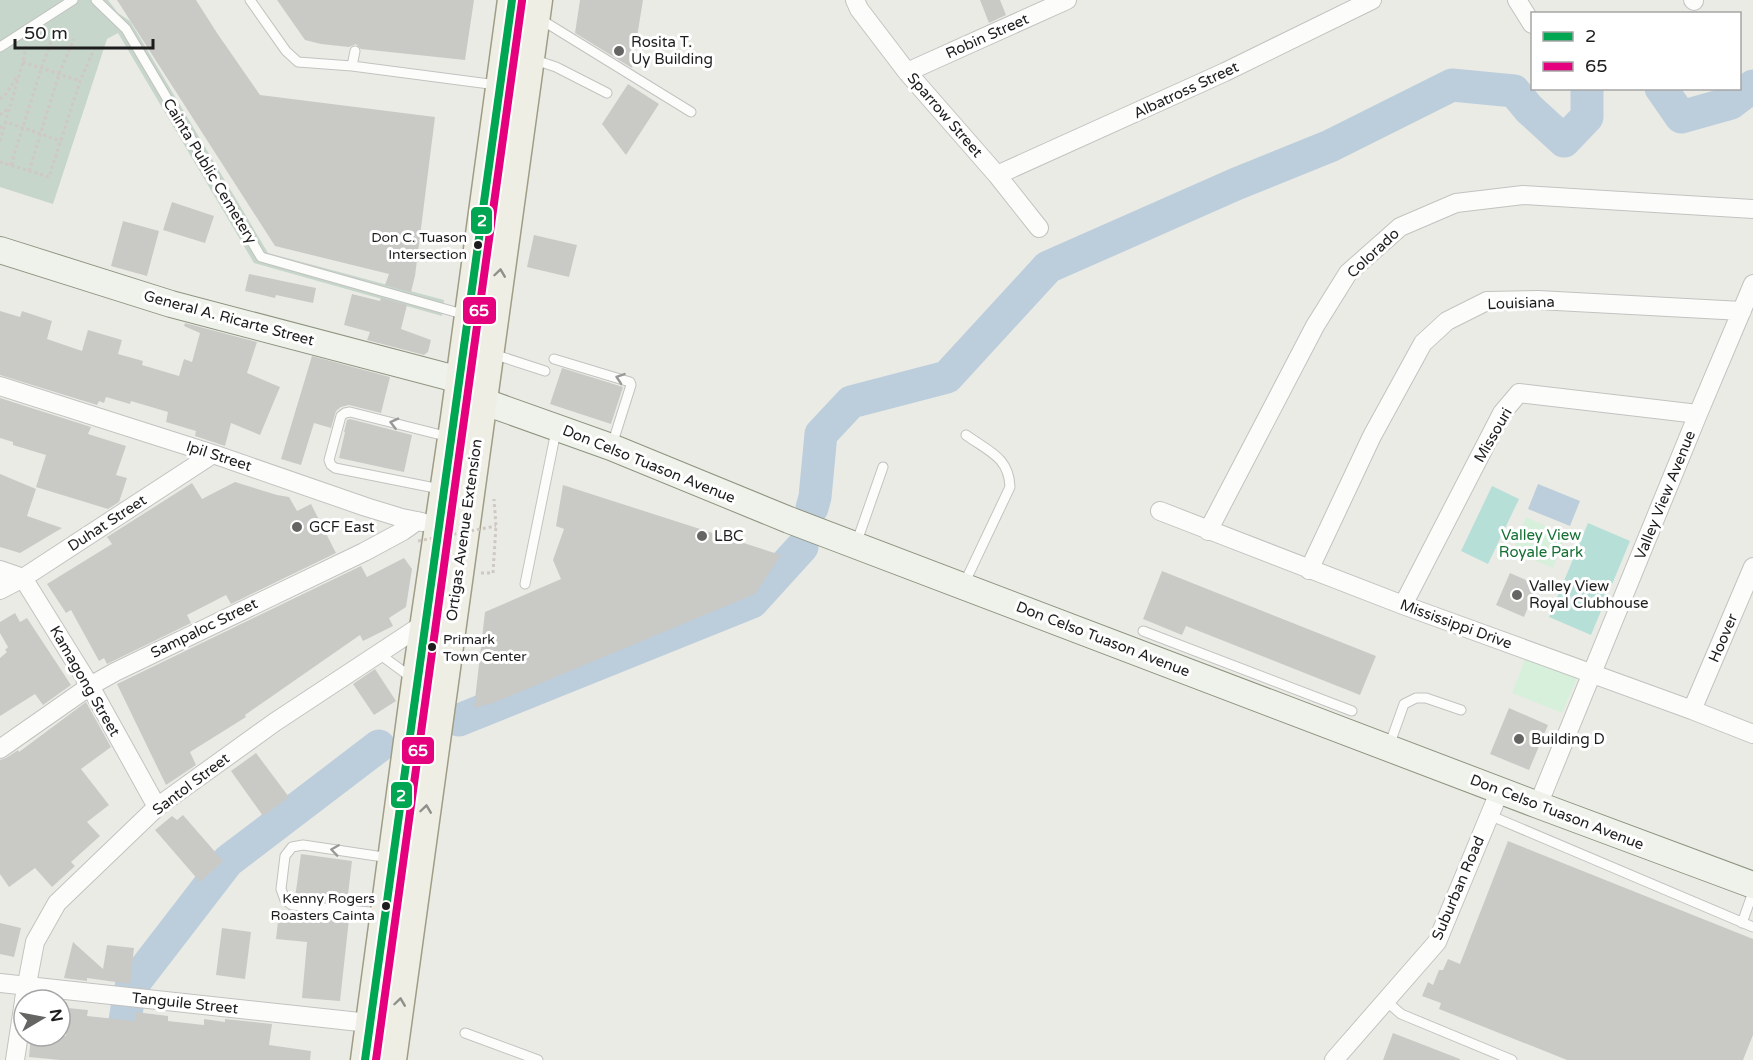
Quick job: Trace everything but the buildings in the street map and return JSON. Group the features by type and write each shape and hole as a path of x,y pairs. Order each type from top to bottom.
{"main road":[{"name":"Ortigas Avenue Extension","path":"365,1060 424,623 428,522 444,489 512,0"},
{"name":"Ortigas Avenue Extension","path":"392,1060 537,8"}],"street":[{"name":"Sparrow Street","path":"855,0 859,9 907,72 997,175 1039,228"},
{"name":"Robin Street","path":"907,72 1067,0"},
{"name":"Albatross Street","path":"997,175 1225,72 1372,0"},
{"path":"1517,0 1531,21"},
{"name":"Colorado","path":"1208,531 1315,326 1348,273 1400,227 1456,203 1523,195 1753,209"},
{"name":"General A. Ricarte Street","path":"0,250 171,304 460,380"},
{"name":"Valley View Avenue","path":"1538,806 1753,284"},
{"name":"Louisiana","path":"1309,570 1372,436 1423,343 1447,321 1487,301 1538,300 1742,311"},
{"name":"Don Celso Tuason Avenue","path":"460,380 482,401 611,447 789,520 963,586 1332,715 1388,748 1753,885"},
{"name":"Ipil Street","path":"0,386 213,454 366,507 428,522"},
{"name":"Missouri","path":"1403,605 1502,413 1519,393 1698,414"},
{"name":"Duhat Street","path":"0,591 213,454"},
{"name":"Mississippi Drive","path":"1160,511 1309,570 1753,734"},
{"name":"Sampaloc Street","path":"0,749 90,686 125,666 364,552 403,531 428,522"},
{"name":"Hoover","path":"1692,710 1753,567"},
{"path":"0,570 23,578"},
{"name":"Kamagong Street","path":"23,578 90,686 156,807"},
{"name":"Santol Street","path":"26,988 35,942 57,903 156,807 275,722 424,623"},
{"name":"Suburban Road","path":"1334,1060 1437,942 1500,790"},
{"name":"Tanguile Street","path":"72,1000 369,1023"}],"lane":[{"name":"Cainta Public Cemetery","path":"96,0 126,29 261,257 468,316"},
{"path":"250,0 286,51 298,62 352,66 500,85"},
{"path":"0,47 69,2"},
{"path":"537,8 691,112"},
{"path":"352,66 355,51"},
{"path":"530,58 556,67 607,93"},
{"path":"488,352 545,371"},
{"path":"554,358 630,382 631,385 611,447"},
{"path":"444,489 335,468 329,460 341,416 350,412 451,437"},
{"path":"525,584 557,427"},
{"path":"963,586 1010,487 1010,475 1004,462 966,435"},
{"path":"856,545 883,467"},
{"path":"1143,631 1332,715 1352,711"},
{"path":"378,653 416,682"},
{"path":"1388,748 1404,704 1416,698 1426,698 1461,710"},
{"path":"1490,815 1753,927"},
{"path":"386,913 292,905 285,900 281,889 285,856 292,848 303,845 393,858"},
{"path":"1742,923 1753,892"},
{"path":"1385,1000 1401,1014 1512,1060"},
{"path":"465,1034 538,1060"}],"path":[{"path":"11,165 41,69 69,2"},
{"path":"0,141 26,46 18,35"},
{"path":"28,171 59,74 74,39"},
{"path":"0,162 49,177 80,81 96,47"},
{"path":"23,63 80,81"},
{"path":"0,99 20,74"},
{"path":"0,115 11,107"},
{"path":"6,122 61,141"},
{"path":"0,128 6,122"},
{"path":"493,573 496,526 494,495"},
{"path":"418,541 496,526"}],"green space":[{"path":"0,0 108,0 118,13 130,21 268,253 444,300 442,316 254,263 118,33 107,39 53,204 0,187"},
{"name":"Valley View Royale Park","path":"1526,517 1566,535 1553,568 1513,551"},
{"path":"1525,659 1577,678 1562,713 1512,693"}],"shaded area":[{"path":"1538,484 1580,501 1570,526 1528,509"},
{"path":"1492,486 1519,499 1488,564 1461,551"},
{"path":"1588,523 1630,541 1591,635 1549,617"}],"waterway":[{"path":"812,508 821,434 851,402 947,377 1048,267 1236,184 1330,146 1452,85 1514,91 1529,109 1564,141 1587,117 1587,90"},
{"path":"1662,90 1681,117 1731,103 1753,86"},
{"path":"459,720 752,602 802,547"},
{"path":"131,987 228,861 379,746"},
{"path":"119,1060 127,1008"}],"transit line":[{"name":"2","path":"365,1060 512,0"},
{"name":"65","path":"376,1060 522,1"}],"place":[{"name":"Rosita T. Uy Building","path":"619,51"},
{"name":"Don C. Tuason Intersection","path":"478,245"},
{"name":"GCF East","path":"297,527"},
{"name":"LBC","path":"702,536"},
{"name":"Valley View Royal Clubhouse","path":"1517,595"},
{"name":"Primark Town Center","path":"432,647"},
{"name":"Building D","path":"1519,739"},
{"name":"Kenny Rogers Roasters Cainta","path":"386,906"}]}
